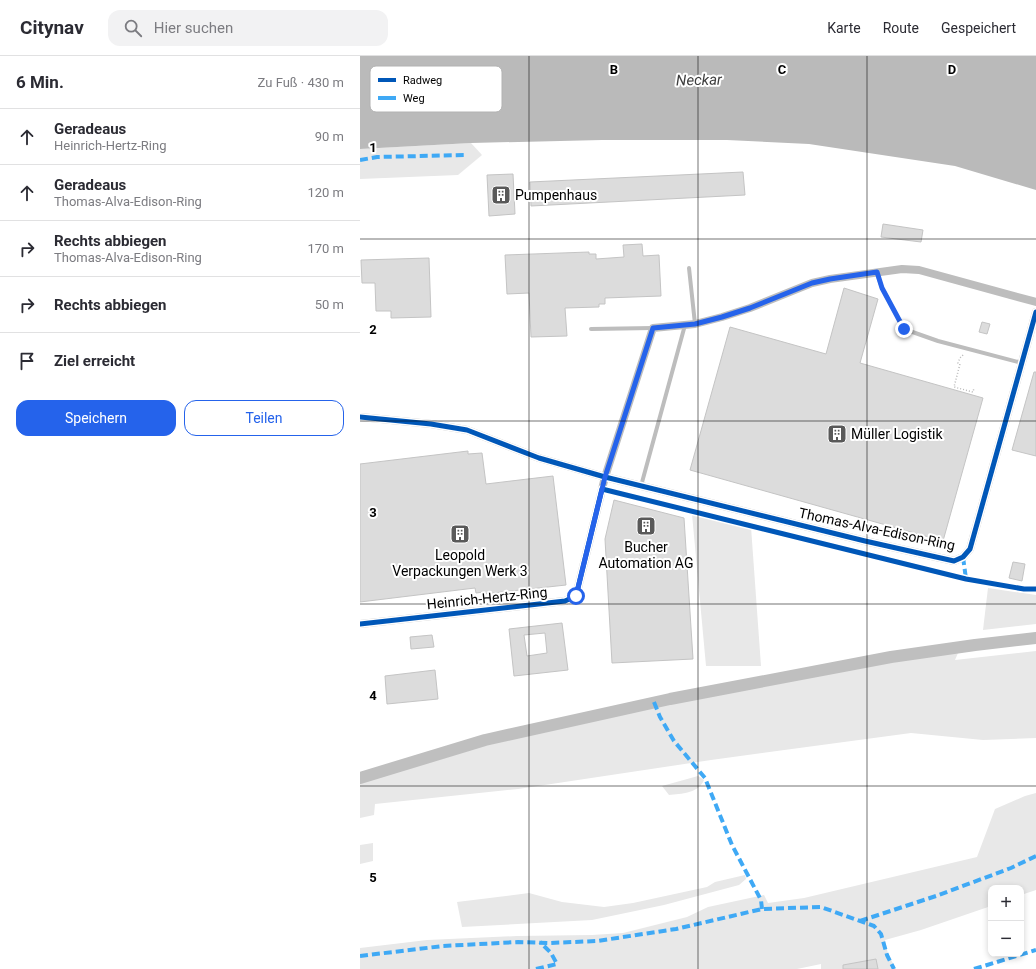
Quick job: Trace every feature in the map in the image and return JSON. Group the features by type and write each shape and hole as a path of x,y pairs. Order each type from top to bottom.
{"main road":[{"path":"360,778 485,740 670,699 891,658 976,644 1036,638"}],"street":[{"path":"360,417 431,424 467,430 539,458 605,477 653,328 695,324 722,317 750,308 812,283 902,269 919,270 1036,302"},
{"name":"Thomas-Alva-Edison-Ring","path":"605,477 865,541 954,561 964,557 970,549 1036,312"},
{"name":"Heinrich-Hertz-Ring","path":"360,624 565,602 576,596 605,477"}],"lane":[{"path":"689,268 695,324"},
{"path":"877,272 882,288 904,329 938,341 1023,363"},
{"path":"641,486 685,324"},
{"path":"591,329 653,328"}],"path":[{"path":"974,350 973,354 963,354 960,358 958,363 960,364 954,387 973,392 974,388"}],"shaded area":[{"path":"471,143 482,155 458,175 360,179 360,149"},
{"path":"692,514 751,527 761,666 706,666"},
{"path":"988,588 1036,595 1036,624 983,630"},
{"path":"1036,651 1036,738 983,740 911,733 711,760 518,789 375,804 374,815 360,818 360,781 486,744 591,719 891,661 958,653 955,660"},
{"path":"698,776 704,780 702,784 698,788 689,792 669,795 662,786"},
{"path":"1036,793 1036,890 1024,894 1024,885 988,885 988,907 921,930 885,940 888,954 896,969 821,969 821,964 797,969 360,969 360,948 427,940 623,933 687,917 708,907 764,895 768,903 804,898 977,857 995,809 1025,796"},
{"path":"373,843 373,861 360,864 360,845"},
{"path":"745,875 746,879 739,885 664,905 592,920 462,927 457,902 529,893 562,902 604,907 633,903 707,887 715,882"}],"water":[{"name":"Neckar","path":"360,56 1036,56 1036,190 955,166 809,144 727,140 602,140 471,143 360,149"}],"building":[{"path":"743,172 745,195 531,206 530,182"},
{"name":"Pumpenhaus","path":"513,174 515,214 489,216 487,175"},
{"path":"883,224 923,230 921,242 881,237"},
{"path":"642,244 643,256 659,255 661,296 605,298 605,304 599,304 599,307 565,308 567,336 531,337 529,293 507,294 505,255 589,252 589,254 596,254 596,259 624,257 623,245"},
{"path":"429,258 431,317 391,318 391,311 376,311 375,283 362,283 361,260"},
{"name":"Müller Logistik","path":"844,288 878,299 860,363 983,398 943,541 690,470 730,327 826,354"},
{"path":"982,322 990,324 987,334 979,332"},
{"path":"1034,372 1036,372 1036,456 1012,450"},
{"name":"Leopold Verpackungen Werk 3","path":"468,451 468,454 482,453 486,484 553,476 566,585 484,594 484,592 476,593 475,588 360,602 360,464"},
{"path":"614,500 684,518 693,659 612,663 605,539"},
{"path":"1013,562 1025,564 1022,581 1009,578"},
{"path":"562,623 568,670 514,676 509,629","holes":["545,633 547,653 527,656 524,635"]},
{"path":"432,635 434,647 411,649 410,637"},
{"path":"435,670 438,699 387,704 385,676"},
{"path":"876,959 878,969 843,969 843,965"}],"marked path":[{"path":"360,160 377,157 466,155"},
{"path":"963,557 966,579"},
{"path":"654,702 660,717 674,741 705,778 732,845 761,900 762,909"},
{"path":"860,921 936,896 1011,868 1036,856"},
{"path":"360,956 443,946 518,942 550,943 597,941 676,929 762,909 821,907 874,926 881,934 887,955 894,969"},
{"path":"536,969 557,964 551,953 540,942"},
{"path":"974,969 1036,950"}],"cycle path":[{"path":"360,417 431,424 467,430 539,458 605,477 865,541 954,561 963,557 970,549 1036,312"},
{"path":"360,624 565,601 576,596 602,489 966,579 1024,589 1036,589"}],"place":[{"name":"Pumpenhaus","path":"501,195"},
{"name":"Müller Logistik","path":"837,434"},
{"name":"Bucher Automation AG","path":"646,526"},
{"name":"Leopold Verpackungen Werk 3","path":"460,534"}],"route":[{"path":"576,596 605,477 653,328 695,324 750,308 812,283 877,272 882,288 904,329"}]}
